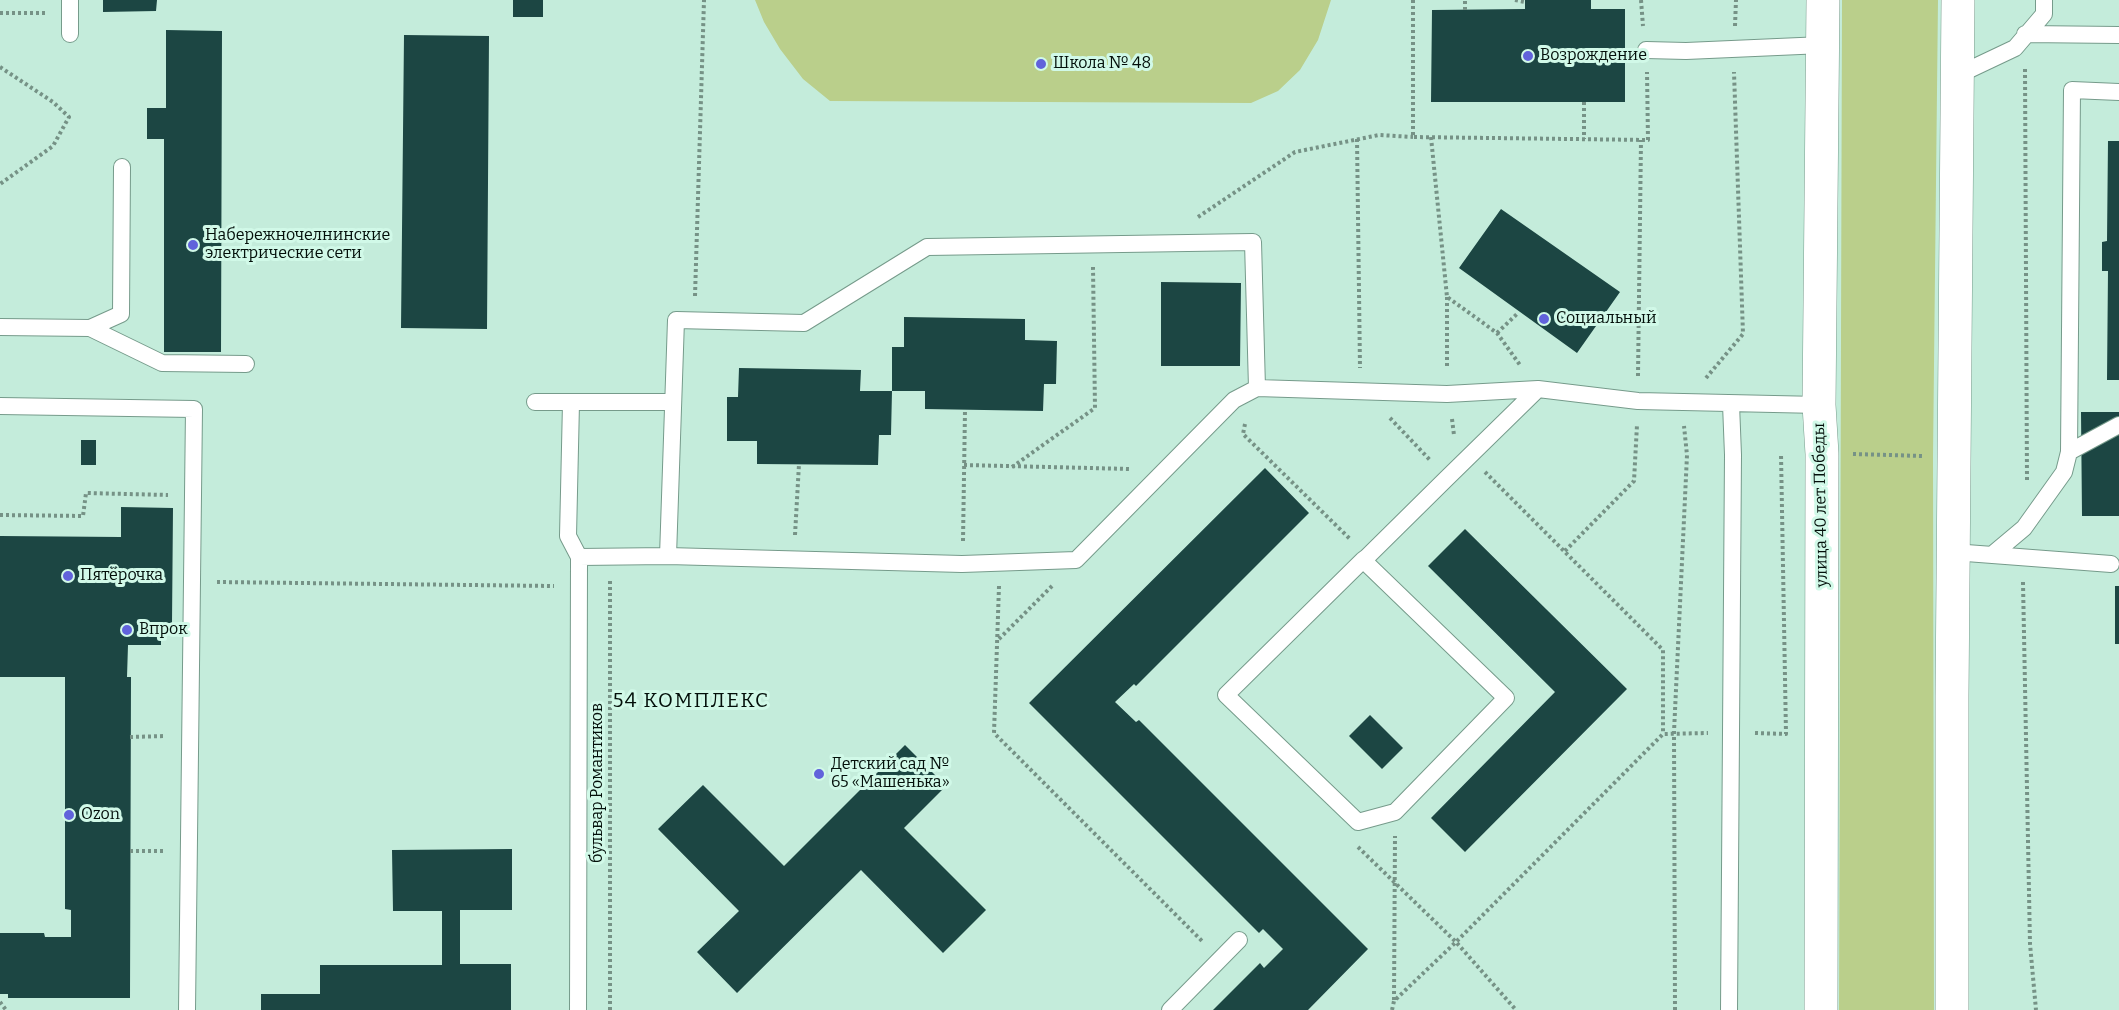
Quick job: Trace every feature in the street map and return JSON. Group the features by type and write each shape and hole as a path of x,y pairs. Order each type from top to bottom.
{"street":[{"name":"улица 40 лет Победы","path":"1821,1010 1822,454 1819,405 1823,0"},
{"path":"1952,1010 1958,0"}],"lane":[{"path":"1958,75 2015,48 2044,14 2044,0"},
{"path":"70,7 70,34"},
{"path":"2025,34 2119,35"},
{"path":"1646,50 1734,50 1823,45"},
{"path":"1993,554 2024,528 2064,472 2069,452 2072,90 2119,92"},
{"path":"0,327 90,328 121,314 122,167"},
{"path":"668,556 676,320 804,323 927,247 1253,242 1257,387"},
{"path":"90,328 162,363 246,364"},
{"path":"579,557 668,556 963,564 1076,561 1234,400 1257,387 1447,394 1538,389 1638,401 1819,405"},
{"path":"1365,558 1506,698 1395,812 1358,822 1227,695 1365,558 1538,389"},
{"path":"535,402 672,402"},
{"path":"571,403 568,536 579,557 578,1010"},
{"path":"1729,1010 1733,455 1731,404"},
{"path":"0,406 194,409 187,1010"},
{"path":"2069,452 2119,425"},
{"path":"1953,552 2022,555 2111,564"},
{"path":"1170,1010 1239,940"}],"path":[{"path":"695,321 704,0"},
{"path":"1413,0 1413,137"},
{"path":"1465,0 1465,10"},
{"path":"1515,0 1525,2"},
{"path":"1158,245 1295,152 1379,135 1648,140 1646,50 1641,0"},
{"path":"1675,1010 1674,732 1687,455 1683,412 1687,402 1743,334 1734,50 1736,0"},
{"path":"0,13 70,7"},
{"path":"2024,528 2028,457 2025,34"},
{"path":"0,68 53,102 69,117 53,146 0,184"},
{"path":"1584,102 1584,139"},
{"path":"1431,137 1447,297 1497,333 1538,389"},
{"path":"1358,139 1360,389"},
{"path":"1565,551 1634,481 1638,401 1641,140"},
{"path":"1012,467 1095,408 1092,243"},
{"path":"1497,333 1518,313"},
{"path":"1234,400 1248,414 1243,434 1365,558"},
{"path":"963,564 966,410"},
{"path":"1388,416 1447,478"},
{"path":"1394,1000 1456,942 1663,734 1674,732 1786,734 1781,454"},
{"path":"1852,454 1933,456"},
{"path":"1470,457 1663,650 1663,734"},
{"path":"794,560 799,464"},
{"path":"964,465 1167,470"},
{"path":"0,514 83,516 86,493 192,495"},
{"path":"2022,555 2030,944 2036,1010"},
{"name":"бульвар Романтиков","path":"610,556 610,1010"},
{"path":"999,640 1076,561"},
{"path":"999,564 999,640 994,733 1221,959"},
{"path":"191,582 579,586"},
{"path":"130,737 189,736"},
{"path":"1392,1010 1394,1000 1395,812"},
{"path":"1358,822 1353,841 1456,942 1516,1010"},
{"path":"130,851 188,850"},
{"path":"0,1002 6,1010"}],"green space":[{"name":"Школа № 48","path":"755,0 1331,0 1318,40 1300,70 1278,91 1251,103 830,101 803,79 780,49 764,22"},
{"path":"1842,0 1938,0 1933,456 1934,1010 1839,1010"}],"building":[{"path":"103,0 157,0 156,11 103,12"},
{"path":"513,0 543,0 543,17 513,17"},
{"name":"Возрождение","path":"1525,0 1591,0 1591,9 1625,9 1625,102 1431,102 1432,10 1525,9"},
{"name":"Набережночелнинские электрические сети","path":"166,30 222,31 221,352 164,352 164,139 147,139 147,108 166,108"},
{"path":"404,35 489,36 487,329 401,328"},
{"path":"2108,141 2119,141 2119,380 2107,380 2108,271 2102,271 2102,242 2107,241"},
{"path":"1501,209 1620,292 1577,353 1459,268"},
{"path":"1161,282 1241,283 1240,366 1161,366"},
{"path":"904,317 1025,319 1025,340 1057,341 1056,384 1044,384 1043,411 925,409 925,391 892,391 892,347 904,347"},
{"path":"739,368 861,370 860,391 892,391 891,435 879,435 878,465 757,464 757,441 727,441 727,397 738,397"},
{"path":"2081,412 2119,412 2119,516 2082,516"},
{"path":"81,440 96,440 96,465 81,465"},
{"path":"1265,468 1309,513 1136,686 1134,684 1115,702 1136,722 1139,720 1368,949 1308,1010 1213,1010 1260,963 1264,968 1283,949 1263,929 1259,933 1029,703"},
{"path":"121,507 173,508 172,623 161,623 161,645 128,645 127,677 131,677 130,998 8,998 8,994 0,994 0,933 44,933 45,937 71,937 71,910 65,909 65,677 0,677 0,536 121,537"},
{"path":"1465,529 1627,689 1465,852 1431,818 1555,692 1428,566"},
{"path":"2115,586 2119,586 2119,644 2115,644"},
{"path":"1370,715 1403,748 1382,769 1349,736"},
{"path":"905,745 946,786 904,828 986,910 943,953 861,870 737,993 697,952 739,911 658,829 703,785 784,866"},
{"path":"512,849 512,910 460,910 460,964 511,964 511,1010 261,1010 261,994 320,994 320,965 442,965 442,911 393,911 392,850"}],"place":[{"name":"Возрождение","path":"1528,56"},
{"name":"Школа № 48","path":"1041,64"},
{"name":"Набережночелнинские электрические сети","path":"193,245"},
{"name":"Социальный","path":"1544,319"},
{"name":"Пятёрочка","path":"68,576"},
{"name":"Впрок","path":"127,630"},
{"name":"Детский сад № 65 «Машенька»","path":"819,774"},
{"name":"Ozon","path":"69,815"}],"district":[{"name":"54 КОМПЛЕКС","path":"691,701"}]}
